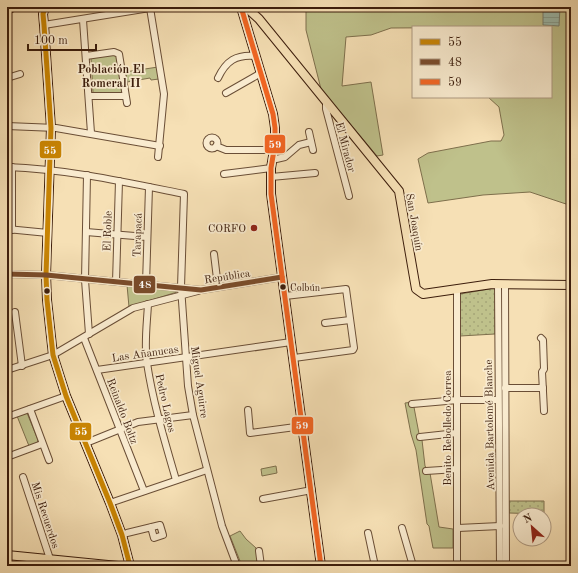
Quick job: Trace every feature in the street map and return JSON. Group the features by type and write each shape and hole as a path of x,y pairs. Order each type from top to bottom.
{"main road":[{"path":"7,10 13,7"},
{"path":"241,7 273,114 275,128 270,194 294,358 321,566"},
{"name":"San Joaquín","path":"246,7 259,19 399,191 416,289 423,294 502,284 571,285"},
{"path":"44,8 50,128 46,275 53,355 66,396 122,535 130,566"},
{"path":"7,555 118,566"}],"street":[{"path":"44,25 83,20 116,10 153,7 164,94 158,158"},
{"path":"83,20 91,133"},
{"path":"86,56 114,52 119,54 127,103"},
{"path":"218,78 228,63 234,58 238,56 256,56"},
{"path":"7,78 20,74"},
{"path":"226,93 261,74"},
{"path":"89,96 125,96"},
{"name":"El Mirador","path":"326,102 326,109 349,196"},
{"path":"7,126 50,128 91,133 160,146"},
{"path":"308,132 313,150"},
{"path":"224,174 272,164 285,157 299,145 311,142"},
{"path":"216,146 226,150 274,150"},
{"path":"48,233 10,230 9,167 87,175 150,187"},
{"path":"271,177 315,174"},
{"name":"Reinaldo Boltz","path":"87,175 85,280 87,336 97,370 144,491"},
{"name":"El Roble","path":"116,282 116,234 119,181"},
{"name":"Miguel Aguirre","path":"150,187 184,194 181,295 188,386 193,415 222,526 237,566"},
{"name":"Tarapacá","path":"146,284 150,187"},
{"path":"86,232 147,237"},
{"path":"214,254 218,287"},
{"name":"República","path":"7,274 46,275 85,280 181,287 201,290 282,277"},
{"name":"Avenida Bartolomé Blanche","path":"502,284 505,388 506,566"},
{"name":"Avenida Bartolomé Blanche","path":"500,566 498,400 502,284"},
{"path":"285,296 346,289 354,348 353,350 294,358"},
{"name":"Benito Rebolledo Correa","path":"457,289 457,566"},
{"path":"7,370 53,355 133,308 201,290"},
{"name":"Pedro Lagos","path":"148,304 146,343 147,363 158,419 176,480"},
{"path":"15,312 22,366"},
{"path":"325,323 350,320"},
{"path":"540,338 543,340 544,369 542,372 544,411"},
{"name":"Las Añanucas","path":"97,370 291,342"},
{"path":"505,388 543,388"},
{"path":"7,417 66,396"},
{"path":"412,404 458,400 498,400"},
{"path":"30,409 49,460"},
{"path":"248,410 250,433 303,426"},
{"path":"86,443 138,422 193,415"},
{"path":"420,437 457,433"},
{"path":"7,457 42,444"},
{"path":"426,471 457,469"},
{"path":"110,503 207,470"},
{"name":"Mis Recuerdos","path":"23,477 50,559"},
{"path":"263,499 312,490"},
{"path":"458,528 500,526"},
{"path":"122,535 151,527"},
{"path":"402,528 413,566"},
{"path":"368,533 375,566"},
{"path":"259,551 261,566"}],"green space":[{"path":"306,7 571,7 571,209 569,205 530,192 483,195 428,203 418,159 428,153 491,141 501,141 504,135 499,107 489,98 552,98 552,26 412,26 412,28 391,28 371,35 346,37 342,86 371,82 383,155 377,156 321,89 306,30"},
{"path":"114,54 117,57 122,92 119,95 93,93 91,58"},
{"path":"158,67 159,79 151,80 150,78 127,82 125,72"},
{"path":"127,285 174,290 177,292 129,307"},
{"path":"495,288 495,334 460,336 460,294"},
{"path":"413,402 420,439 422,440 425,466 430,473 439,527 453,529 453,548 433,548 429,526 427,524 416,450 411,434 405,403"},
{"path":"27,413 38,440 37,443 29,446 17,416"},
{"path":"276,466 277,473 262,476 261,469"},
{"path":"509,501 544,501 544,507 512,507 512,513 509,513"},
{"path":"240,531 256,548 258,566 242,566 230,536"}],"shaded area":[{"path":"543,7 560,7 559,26 543,25"}],"transit line":[{"name":"55","path":"45,7 43,14 51,128 46,275 53,355 66,396 122,535 130,566"},
{"name":"59","path":"241,7 273,114 275,144 271,168 271,194 321,566"},
{"name":"48","path":"7,274 46,275 201,290 282,277"}],"place":[{"name":"CORFO","path":"254,228"},
{"name":"Colbún","path":"283,287"}],"district":[{"name":"Población El Romeral II","path":"111,76"}]}
